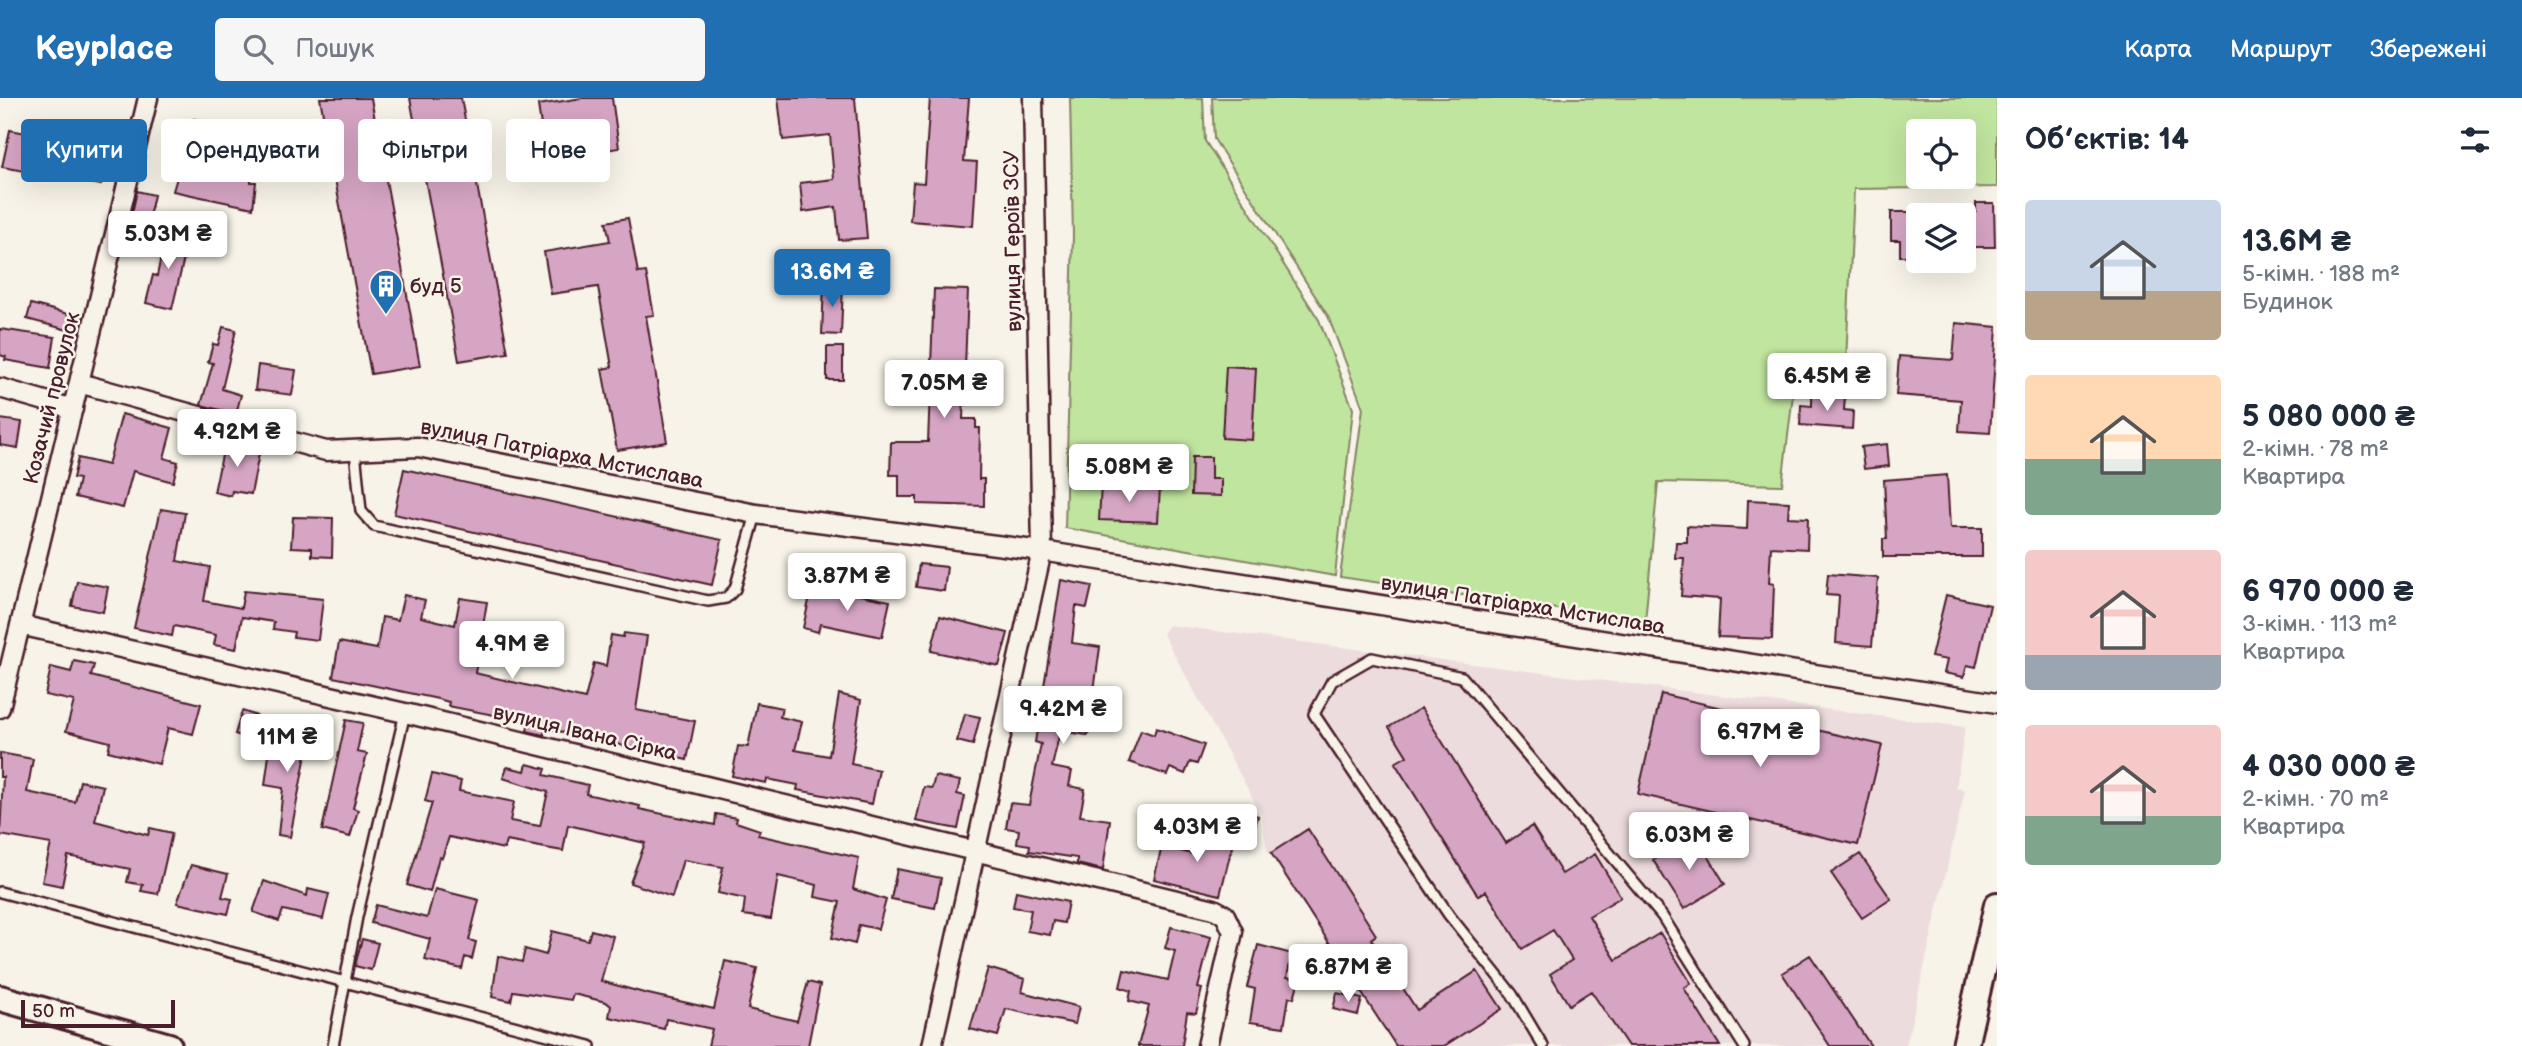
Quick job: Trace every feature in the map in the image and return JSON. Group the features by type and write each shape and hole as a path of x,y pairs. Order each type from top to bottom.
{"street":[{"name":"Козачий провулок","path":"0,708 148,98"},
{"name":"вулиця Героїв ЗСУ","path":"1033,98 1042,551"},
{"name":"вулиця Патріарха Мстислава","path":"79,383 326,451 418,447 756,514 1042,551 1997,704"},
{"path":"0,388 73,409"},
{"path":"932,1046 1042,551"},
{"name":"вулиця Івана Сірка","path":"20,625 405,713 1214,909 1225,915 1232,926 1232,939 1207,1046"},
{"path":"1965,1046 1997,905"},
{"path":"0,998 169,1046"}],"lane":[{"path":"355,451 361,511 374,526 708,601 726,598 735,589 756,514"},
{"path":"1543,1046 1512,994 1449,915 1314,714 1332,681 1372,657 1462,677 1662,916 1744,1046"},
{"path":"333,1046 357,917 405,713"},
{"path":"0,892 590,1046"}],"shaded area":[{"path":"1168,625 1965,727 1956,788 1965,790 1906,1046 1395,1046 1267,850 1262,815 1163,634"}],"green space":[{"path":"1070,98 1203,98 1205,141 1319,320 1353,409 1335,576 1065,528 1073,236"},
{"path":"1212,98 1997,98 1997,187 1976,187 1976,119 1906,119 1906,188 1854,189 1845,384 1794,386 1782,485 1658,482 1645,622 1340,577 1363,408 1328,316 1214,139"}],"building":[{"path":"320,98 371,98 375,119 358,119 358,182 386,182 420,366 371,374 336,182 344,182 344,119 324,119"},
{"path":"410,98 461,98 465,119 414,119"},
{"path":"582,98 612,98 619,148 610,149 610,119 540,119 538,105"},
{"path":"778,98 855,98 867,238 839,240 836,207 803,212 800,183 834,179 830,135 783,140"},
{"path":"930,98 969,98 964,161 977,162 973,226 910,221 913,182 924,183"},
{"path":"10,130 21,132 21,170 2,167"},
{"path":"176,182 256,182 253,208 173,191"},
{"path":"426,182 476,182 508,353 459,361"},
{"path":"137,191 154,195 149,217 132,213"},
{"path":"1976,203 1994,203 1995,247 1976,247"},
{"path":"1891,212 1906,212 1906,256 1900,256 1900,240 1891,240"},
{"path":"628,218 638,273 646,272 654,315 646,316 667,442 617,450 602,369 612,367 598,287 551,294 544,252 610,241 606,222"},
{"path":"166,232 189,237 172,309 146,303 153,275 157,276"},
{"path":"824,283 843,284 841,335 822,334"},
{"path":"934,289 968,290 963,419 976,419 976,428 980,428 979,479 984,479 984,506 917,504 917,497 899,497 899,475 890,475 891,442 928,442"},
{"path":"31,304 83,318 79,333 27,319"},
{"path":"1956,323 1997,327 1990,433 1959,431 1961,400 1896,395 1899,356 1953,360"},
{"path":"223,327 236,330 222,389 241,395 236,414 201,405 213,363 208,362 213,344 218,345"},
{"path":"0,329 55,337 50,368 5,360 6,357 0,355"},
{"path":"827,347 843,347 843,380 827,380"},
{"path":"258,365 296,370 292,395 255,390"},
{"path":"1226,366 1256,368 1252,440 1222,438"},
{"path":"1812,394 1845,397 1844,410 1853,411 1852,429 1800,425 1801,405 1812,406"},
{"path":"122,414 172,428 164,458 178,462 173,482 133,471 123,508 75,497 79,479 73,478 78,458 108,465"},
{"path":"0,419 22,422 18,448 0,445"},
{"path":"225,442 260,449 251,494 232,491 231,496 214,492"},
{"path":"1887,444 1889,466 1864,469 1861,447"},
{"path":"1192,457 1211,457 1211,479 1221,479 1221,496 1191,495"},
{"path":"404,469 722,540 712,585 394,514"},
{"path":"1947,475 1950,528 1982,528 1982,557 1883,557 1883,539 1887,539 1884,480"},
{"path":"1101,485 1160,487 1158,522 1099,520"},
{"path":"1748,500 1789,502 1788,517 1808,518 1807,549 1771,547 1769,583 1774,584 1772,639 1718,637 1720,599 1681,596 1684,558 1675,558 1676,542 1687,542 1687,526 1747,529"},
{"path":"161,509 185,513 177,561 210,567 204,601 241,608 244,591 323,599 318,640 293,637 294,632 273,629 274,622 242,617 236,649 214,645 216,635 174,626 172,636 134,628"},
{"path":"293,517 333,518 332,557 312,556 312,548 291,547"},
{"path":"919,564 947,567 944,591 916,587"},
{"path":"1828,574 1878,578 1872,646 1836,643 1839,596 1826,595"},
{"path":"1061,580 1092,586 1087,608 1076,606 1072,643 1100,647 1088,735 1060,731 1052,767 1072,771 1069,786 1085,789 1080,816 1110,820 1103,870 1077,864 1077,858 1029,851 1030,845 1017,843 1019,830 1006,828 1010,803 1029,805 1041,744 1035,742"},
{"path":"77,581 108,587 103,612 72,606"},
{"path":"824,588 890,601 882,637 820,624 818,632 803,628 810,596 821,598"},
{"path":"404,595 425,600 421,617 455,625 460,598 487,602 475,673 585,699 594,663 606,666 611,635 623,637 624,633 647,636 636,710 695,721 687,760 545,728 544,735 527,731 529,722 448,706 449,702 438,699 333,677 339,642 377,649 382,617 398,620"},
{"path":"1946,595 1990,605 1976,667 1967,665 1964,677 1944,673 1947,660 1931,657"},
{"path":"940,616 1008,633 999,666 931,651"},
{"path":"74,661 94,665 91,676 201,704 193,734 168,728 159,764 108,751 110,742 66,731 74,701 45,695 51,667 71,672"},
{"path":"839,694 861,700 851,764 879,770 872,804 797,790 798,785 767,779 766,783 732,776 738,746 748,747 757,703 782,708 780,717 802,722 795,750 829,756"},
{"path":"1661,694 1882,745 1858,845 1638,794"},
{"path":"1421,708 1506,843 1532,826 1562,874 1595,854 1621,897 1589,916 1616,960 1660,933 1691,983 1684,988 1720,1046 1628,1046 1591,991 1569,1005 1550,974 1572,960 1553,930 1522,949 1486,891 1478,896 1395,763 1407,756 1389,727"},
{"path":"242,711 263,718 256,741 235,734"},
{"path":"965,714 980,717 973,745 957,741"},
{"path":"346,720 363,723 357,752 367,754 353,808 358,810 350,837 322,830"},
{"path":"1156,728 1204,745 1197,764 1190,762 1185,774 1170,768 1167,775 1129,762 1141,730 1154,735"},
{"path":"272,732 309,739 290,837 278,835 283,788 265,785"},
{"path":"0,753 33,759 27,792 75,802 80,781 103,786 95,821 148,835 150,828 172,833 158,894 141,891 143,885 127,882 130,869 68,856 62,886 42,882 51,844 0,835 3,777 0,777"},
{"path":"527,764 546,769 544,775 588,785 586,794 640,806 639,809 715,825 716,814 737,818 736,822 760,830 758,835 859,858 853,889 886,900 878,929 859,925 855,944 832,938 840,902 815,897 817,885 778,876 771,919 743,915 745,899 718,893 723,867 683,860 672,897 630,883 645,843 568,825 563,851 506,841 504,849 449,837 442,858 439,857 430,892 407,885 432,803 425,801 432,774 461,781 459,791 514,802 510,821 540,826 548,792 503,778 507,767 525,771"},
{"path":"935,776 960,781 957,794 965,796 958,829 916,821 924,787 932,788"},
{"path":"1231,808 1258,816 1252,838 1224,834"},
{"path":"1308,829 1376,935 1371,939 1417,1010 1477,971 1502,1009 1444,1046 1396,1046 1271,853"},
{"path":"1198,830 1234,839 1220,895 1154,879 1162,846 1192,854"},
{"path":"1695,834 1725,884 1684,909 1653,860"},
{"path":"1860,854 1891,899 1862,918 1831,873"},
{"path":"191,865 228,874 222,897 232,899 228,914 177,903"},
{"path":"897,869 941,878 935,908 891,899"},
{"path":"264,881 307,896 308,889 329,894 323,919 283,910 279,921 253,912"},
{"path":"435,889 479,900 469,940 476,942 472,959 465,957 462,969 425,960 430,939 371,923 376,905 427,918"},
{"path":"1016,891 1068,902 1064,923 1053,921 1050,935 1027,931 1031,910 1013,907"},
{"path":"1171,927 1211,937 1198,988 1202,989 1196,1013 1187,1012 1182,1046 1138,1046 1149,1006 1129,1001 1131,991 1120,987 1124,970 1168,980 1175,951 1165,948"},
{"path":"591,930 613,936 601,981 644,993 714,1009 725,961 757,968 748,1009 797,1021 808,982 820,985 808,1046 708,1046 712,1029 666,1019 664,1029 609,1017 611,1006 606,1002 573,994 571,1000 513,991 511,1001 492,997 498,956 522,962 525,949 546,955 552,931 588,940"},
{"path":"362,939 378,943 371,970 355,966"},
{"path":"1258,945 1292,954 1287,977 1299,980 1294,998 1289,997 1284,1027 1250,1022 1255,989 1247,987"},
{"path":"1810,955 1871,1046 1830,1046 1782,973"},
{"path":"988,968 1025,979 1022,992 1079,1007 1075,1024 1006,1009 998,1036 970,1029"},
{"path":"1337,993 1362,999 1358,1015 1333,1009"}],"place":[{"name":"буд 5","path":"386,316"}]}
